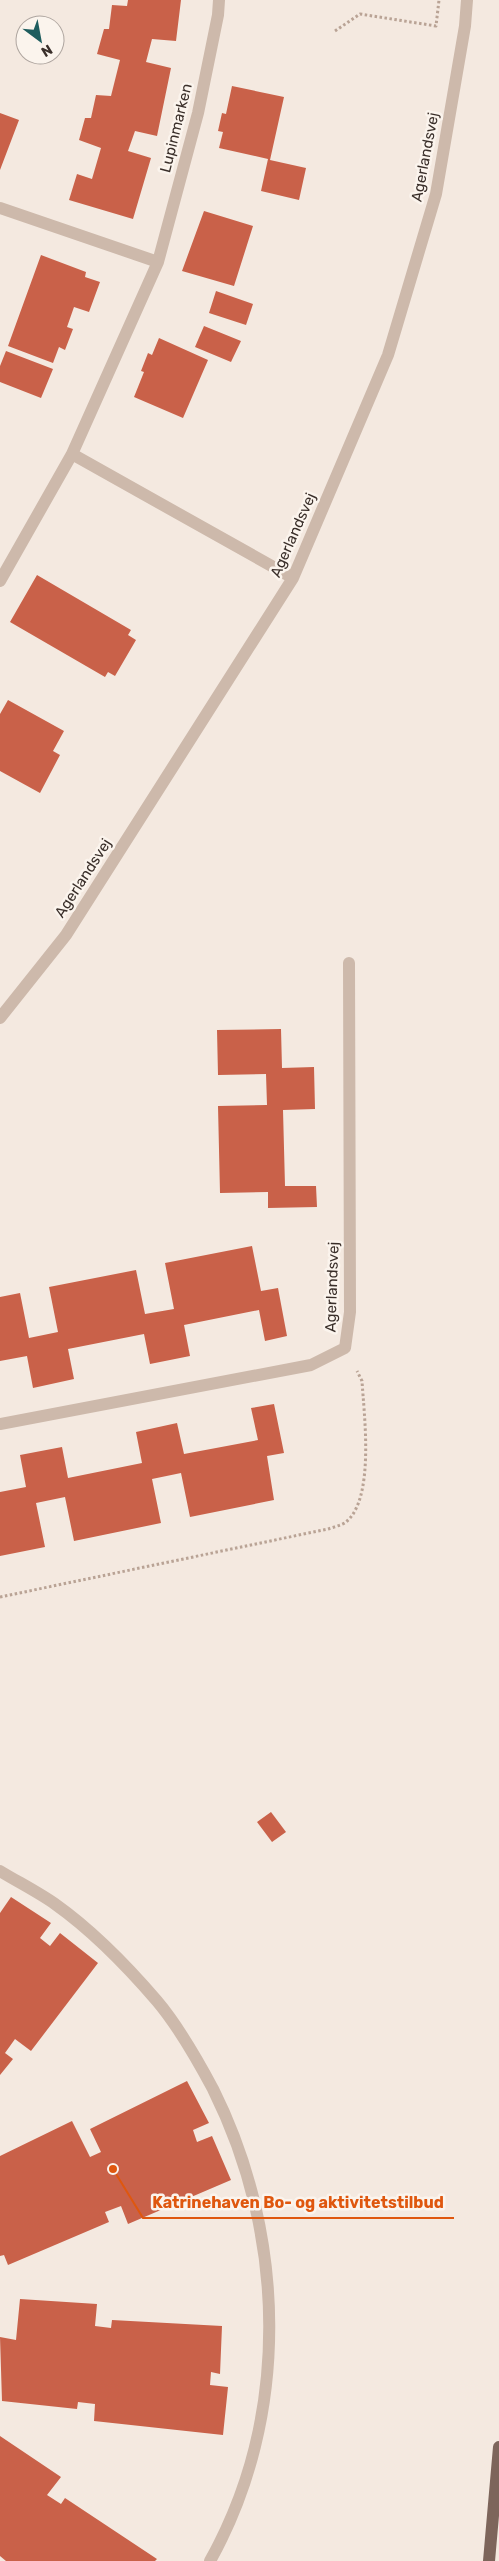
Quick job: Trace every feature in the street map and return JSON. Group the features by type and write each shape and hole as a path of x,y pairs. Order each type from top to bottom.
{"main road":[{"path":"490,2561 499,2447"}],"street":[{"name":"Lupinmarken","path":"0,580 72,454 158,262 198,113 218,15 219,0"},
{"name":"Agerlandsvej","path":"0,1018 66,935 293,578 388,355 436,194 465,26 467,0"},
{"path":"0,208 158,262"},
{"path":"72,454 293,578"},
{"name":"Agerlandsvej","path":"0,1424 311,1365 345,1348 350,1312 349,963"},
{"path":"0,1871 55,1904 103,1944 158,2002 199,2061 230,2125 253,2192 266,2262 270,2333 263,2404 247,2473 222,2540 210,2561"}],"path":[{"path":"334,31 360,14 436,26 439,0"},
{"path":"0,1597 328,1529 346,1522 358,1506 367,1455 362,1381 345,1348"}],"building":[{"path":"128,0 181,0 176,41 152,39 146,62 171,68 157,136 135,131 128,151 151,158 133,219 69,200 77,174 92,179 101,148 79,140 85,118 91,118 96,95 111,96 120,60 97,54 104,29 109,29 112,5 127,6"},
{"path":"232,86 284,97 270,160 306,168 299,200 261,191 268,159 219,148 223,132 218,131 222,113 226,114"},
{"path":"0,113 19,120 0,170"},
{"path":"204,211 253,226 234,286 182,271"},
{"path":"41,255 86,272 85,277 100,282 89,312 74,307 67,327 73,329 65,350 59,347 53,363 8,346"},
{"path":"216,291 253,304 246,325 209,313"},
{"path":"204,326 241,341 231,362 195,347"},
{"path":"159,338 208,360 183,418 134,397 144,372 141,371 148,353 152,355"},
{"path":"6,351 53,369 41,398 0,382 0,366"},
{"path":"37,575 131,630 128,635 136,640 115,676 108,672 105,677 10,622"},
{"path":"8,700 64,731 53,751 60,755 40,793 0,771 0,714"},
{"path":"281,1029 282,1068 314,1067 315,1109 283,1110 285,1186 316,1186 317,1207 268,1208 268,1192 220,1193 218,1106 267,1105 266,1074 218,1075 217,1030"},
{"path":"252,1246 261,1291 278,1288 287,1336 265,1341 259,1310 184,1325 190,1356 150,1364 144,1334 68,1349 74,1379 33,1388 27,1356 0,1361 0,1297 20,1293 29,1338 58,1332 49,1287 136,1270 145,1314 174,1309 165,1263"},
{"path":"274,1404 284,1453 267,1456 274,1500 190,1517 181,1473 152,1479 161,1523 74,1541 65,1497 36,1503 45,1547 0,1556 0,1492 26,1487 20,1455 62,1447 68,1478 142,1463 136,1432 177,1423 184,1454 258,1440 251,1408"},
{"path":"271,1812 286,1832 272,1842 257,1822"},
{"path":"11,1897 51,1923 40,1938 50,1946 60,1933 98,1963 31,2051 15,2039 5,2053 13,2059 0,2075 0,1913"},
{"path":"187,2081 209,2123 193,2130 197,2142 212,2136 231,2180 128,2224 121,2206 105,2212 109,2222 8,2265 4,2255 0,2256 0,2156 72,2121 90,2157 101,2152 90,2129"},
{"path":"20,2299 97,2304 95,2326 111,2328 112,2320 222,2326 220,2374 211,2372 210,2385 228,2387 223,2435 94,2421 95,2404 78,2402 77,2409 2,2401 0,2337 16,2340"},
{"path":"0,2436 61,2477 47,2495 61,2504 65,2498 157,2559 155,2561 6,2561 0,2556"}],"place":[{"name":"Katrinehaven Bo- og aktivitetstilbud","path":"113,2169"}]}
